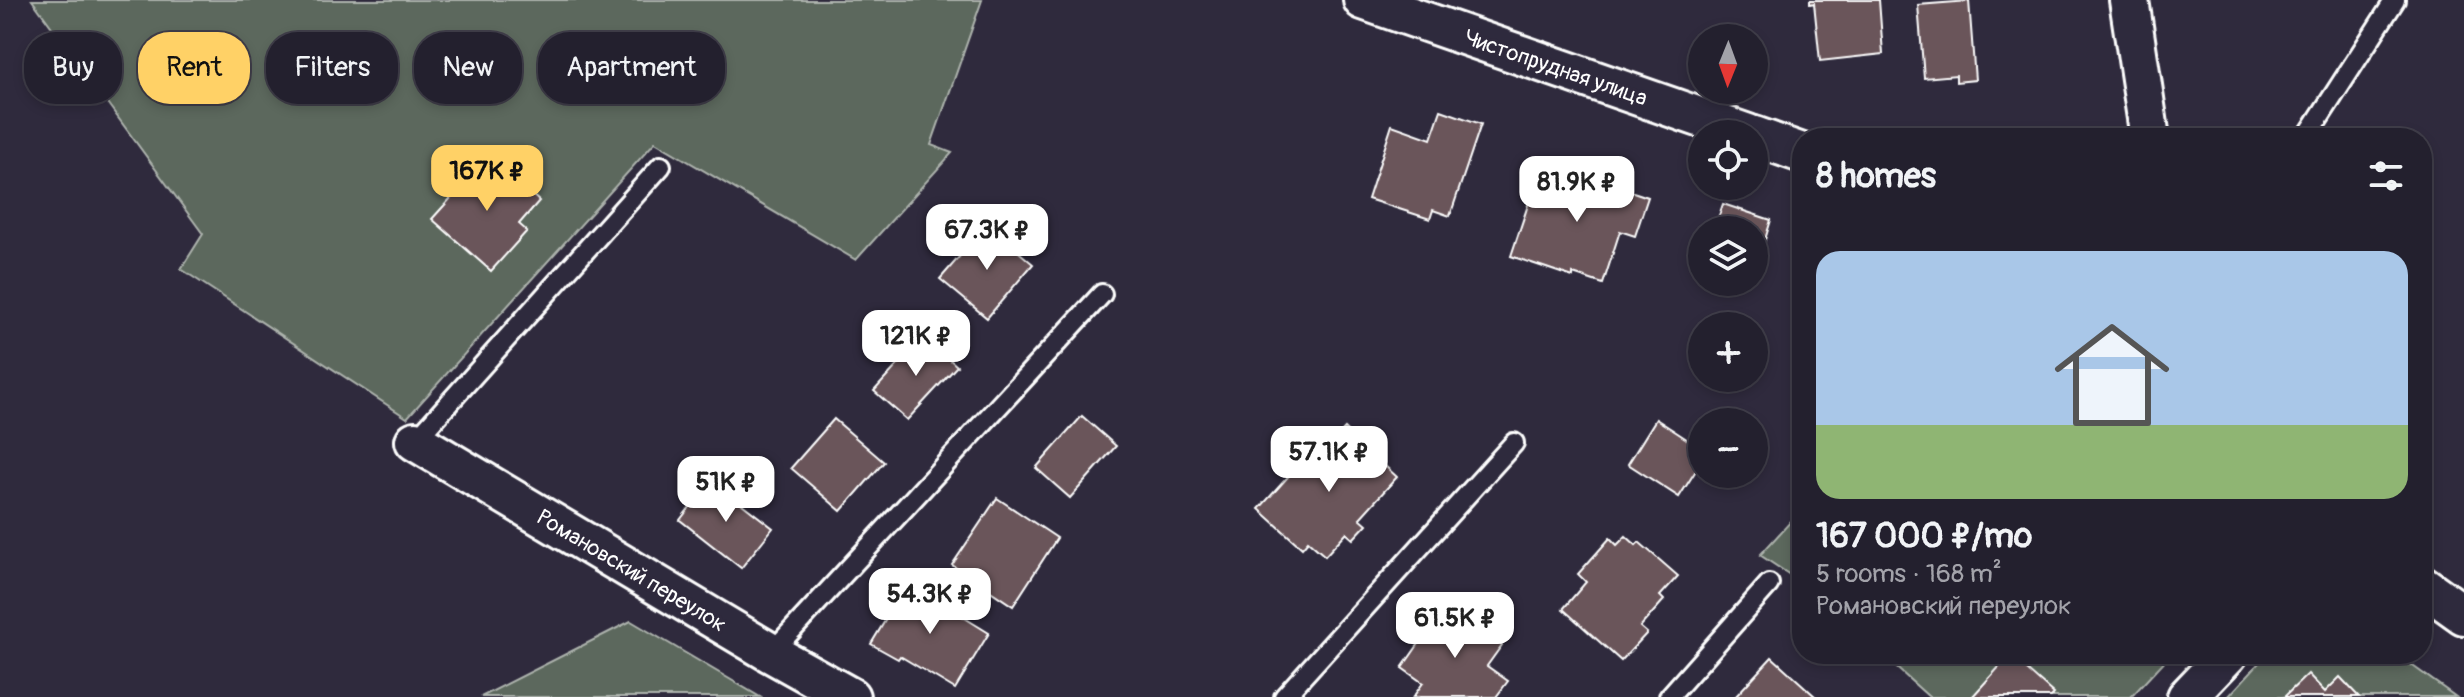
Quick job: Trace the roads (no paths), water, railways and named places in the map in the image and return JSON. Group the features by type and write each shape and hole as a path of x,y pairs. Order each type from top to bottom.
{"street":[{"path":"2129,0 2148,128"},
{"name":"Чистопрудная улица","path":"1376,2 1709,120"},
{"name":"Чистопрудная улица","path":"1768,141 1792,149"},
{"name":"Романовский переулок","path":"415,441 850,697"},
{"path":"2432,592 2464,615"},
{"path":"2187,697 2218,664"}],"lane":[{"path":"2312,128 2395,0"},
{"path":"415,441 661,166"},
{"path":"771,653 1102,294"},
{"path":"1284,697 1514,443"},
{"path":"1669,697 1769,584"}]}
